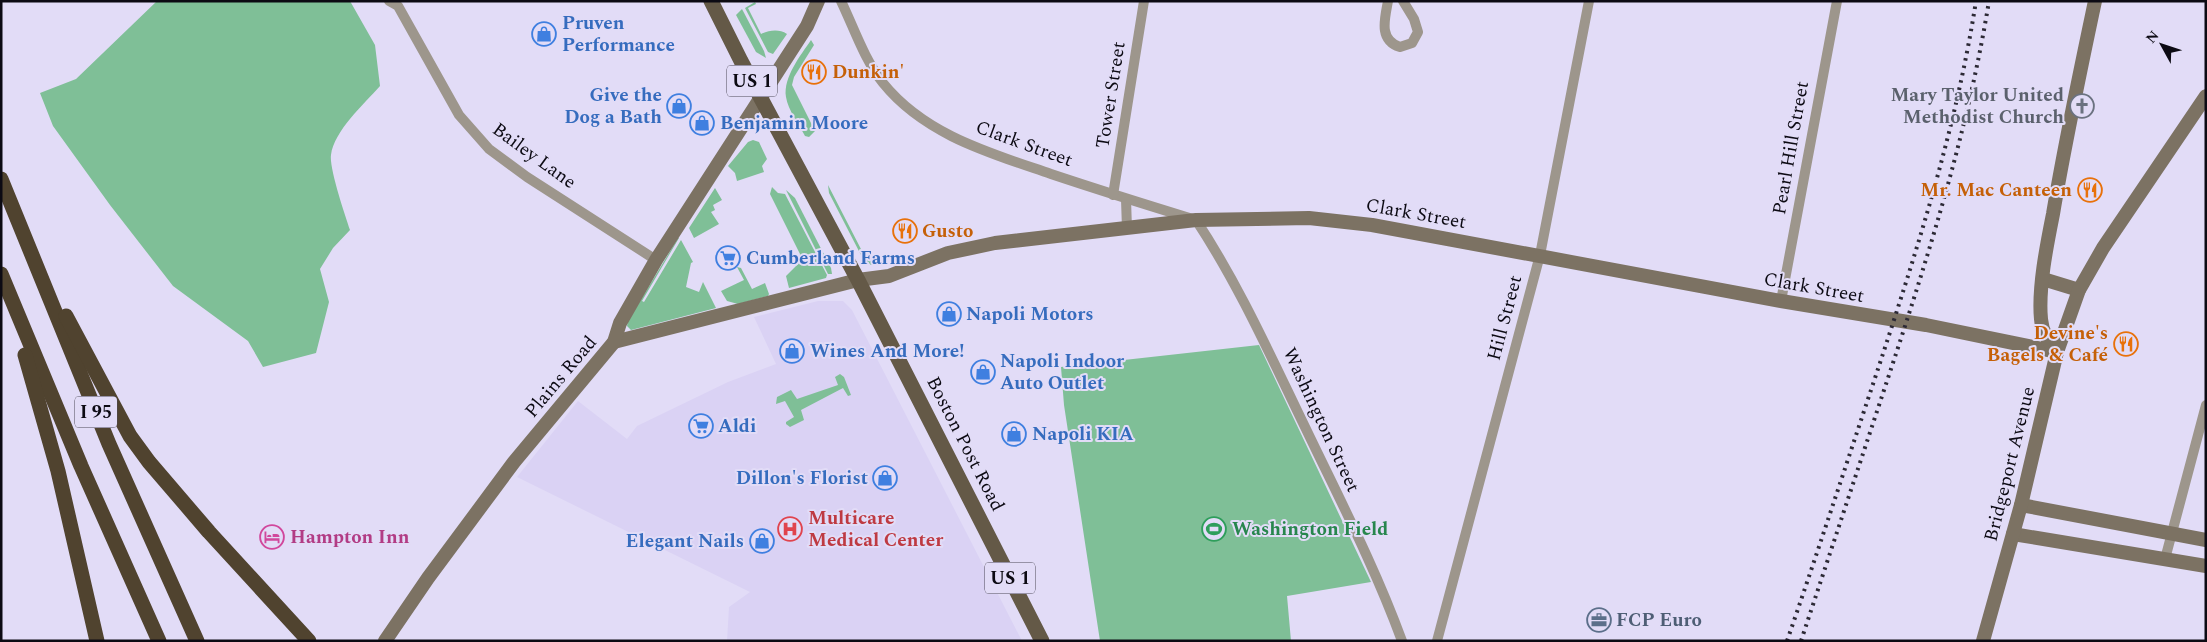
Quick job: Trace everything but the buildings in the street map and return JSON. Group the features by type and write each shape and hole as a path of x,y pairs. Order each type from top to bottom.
{"highway":[{"name":"I 95","path":"1,179 110,444 198,641"},
{"path":"26,242 110,400 130,436 148,462 309,641"},
{"name":"I 95","path":"1,275 74,450 159,641"},
{"path":"1,275 56,464 96,641"}],"main road":[{"name":"Boston Post Road","path":"711,1 858,280 1042,641"},
{"name":"Plains Road","path":"385,641 433,571 514,462 614,342 620,323 656,260 807,26 818,1"},
{"path":"2058,352 2046,338 2041,321 2043,279 2064,149 2095,1"},
{"name":"Bridgeport Avenue","path":"1983,641 2021,505 2058,352 2079,290 2103,248 2206,96"},
{"name":"Clark Street","path":"1196,220 1309,218 1337,220 1540,255 1876,318 1926,325 2058,352"},
{"path":"614,342 858,280 889,276 948,253 995,242 1196,220"},
{"path":"2043,279 2079,290"},
{"path":"2021,505 2206,540"},
{"path":"2013,534 2206,566"}],"street":[{"name":"Bailey Lane","path":"390,1 398,6 460,115 488,150 656,260"},
{"name":"Clark Street","path":"841,1 862,47 882,82 914,114 970,147 1113,195 1196,220"},
{"name":"Tower Street","path":"1113,195 1144,1"},
{"path":"1388,1 1385,34 1390,42 1400,47 1412,42 1418,32 1414,19 1402,1"},
{"name":"Hill Street","path":"1437,641 1540,255 1589,1"},
{"name":"Pearl Hill Street","path":"1781,301 1837,1"},
{"path":"1126,199 1127,229"},
{"name":"Washington Street","path":"1196,220 1241,297 1275,363 1365,552 1402,641"},
{"path":"2165,559 2206,406"}],"shaded area":[{"path":"818,301 843,301 852,310 1022,641 727,641 729,607 750,592 517,477 578,401 627,439 637,426 728,382 776,364 754,317"}],"green space":[{"path":"157,1 350,1 375,45 380,86 344,127 333,146 331,155 335,180 350,230 333,248 320,269 329,302 316,353 263,367 248,341 173,286 110,205 53,126 40,93 76,79"},
{"path":"755,2 756,4 748,8 761,34 781,31 787,34 773,54 768,52 745,8"},
{"path":"742,9 766,58 756,52 736,15"},
{"path":"811,40 814,45 794,77 792,85 815,131 809,137 805,136 791,112 787,102 786,89 790,74"},
{"path":"753,140 759,142 767,159 762,166 764,172 737,181 735,173 728,166 748,142"},
{"path":"828,185 863,253 874,263 871,265 862,257 829,193"},
{"path":"772,187 778,193 785,194 827,275 826,278 789,288 786,276 798,264 800,254 770,194"},
{"path":"715,188 722,200 713,205 715,210 711,212 719,224 694,238 689,228"},
{"path":"786,190 795,198 831,268 832,274 828,274"},
{"path":"678,238 642,301 644,302 681,240 693,262 691,263 686,287 699,292 703,282 716,308 631,330 627,326 628,321"},
{"path":"737,267 741,268 752,289 765,283 768,296 738,304 727,301 721,291 744,280"},
{"name":"Washington Field","path":"1259,345 1371,582 1287,596 1291,641 1100,641 1064,405 1061,367"},
{"path":"840,374 844,377 851,395 848,396 843,388 801,410 804,420 790,427 786,424 786,422 794,417 785,401 776,404 777,397 791,390 797,399 838,385 835,377"}],"railway":[{"path":"1787,641 1921,235 1958,96 1976,1"},
{"path":"1801,641 1903,331 1946,191 1970,97 1989,1"}],"place":[{"name":"Pruven Performance","path":"544,34"},
{"name":"Dunkin'","path":"814,72"},
{"name":"Give the Dog a Bath","path":"679,106"},
{"name":"Mary Taylor United Methodist Church","path":"2082,106"},
{"name":"Benjamin Moore","path":"702,123"},
{"name":"Mr. Mac Canteen","path":"2090,190"},
{"name":"Gusto","path":"905,231"},
{"name":"Cumberland Farms","path":"728,258"},
{"name":"Napoli Motors","path":"949,314"},
{"name":"Devine's Bagels & Café","path":"2126,344"},
{"name":"Wines And More!","path":"792,351"},
{"name":"Napoli Indoor Auto Outlet","path":"983,372"},
{"name":"Aldi","path":"701,426"},
{"name":"Napoli KIA","path":"1014,434"},
{"name":"Dillon's Florist","path":"885,478"},
{"name":"Multicare Medical Center","path":"790,529"},
{"name":"Washington Field","path":"1214,529"},
{"name":"Hampton Inn","path":"272,537"},
{"name":"Elegant Nails","path":"762,541"},
{"name":"FCP Euro","path":"1599,620"}]}
